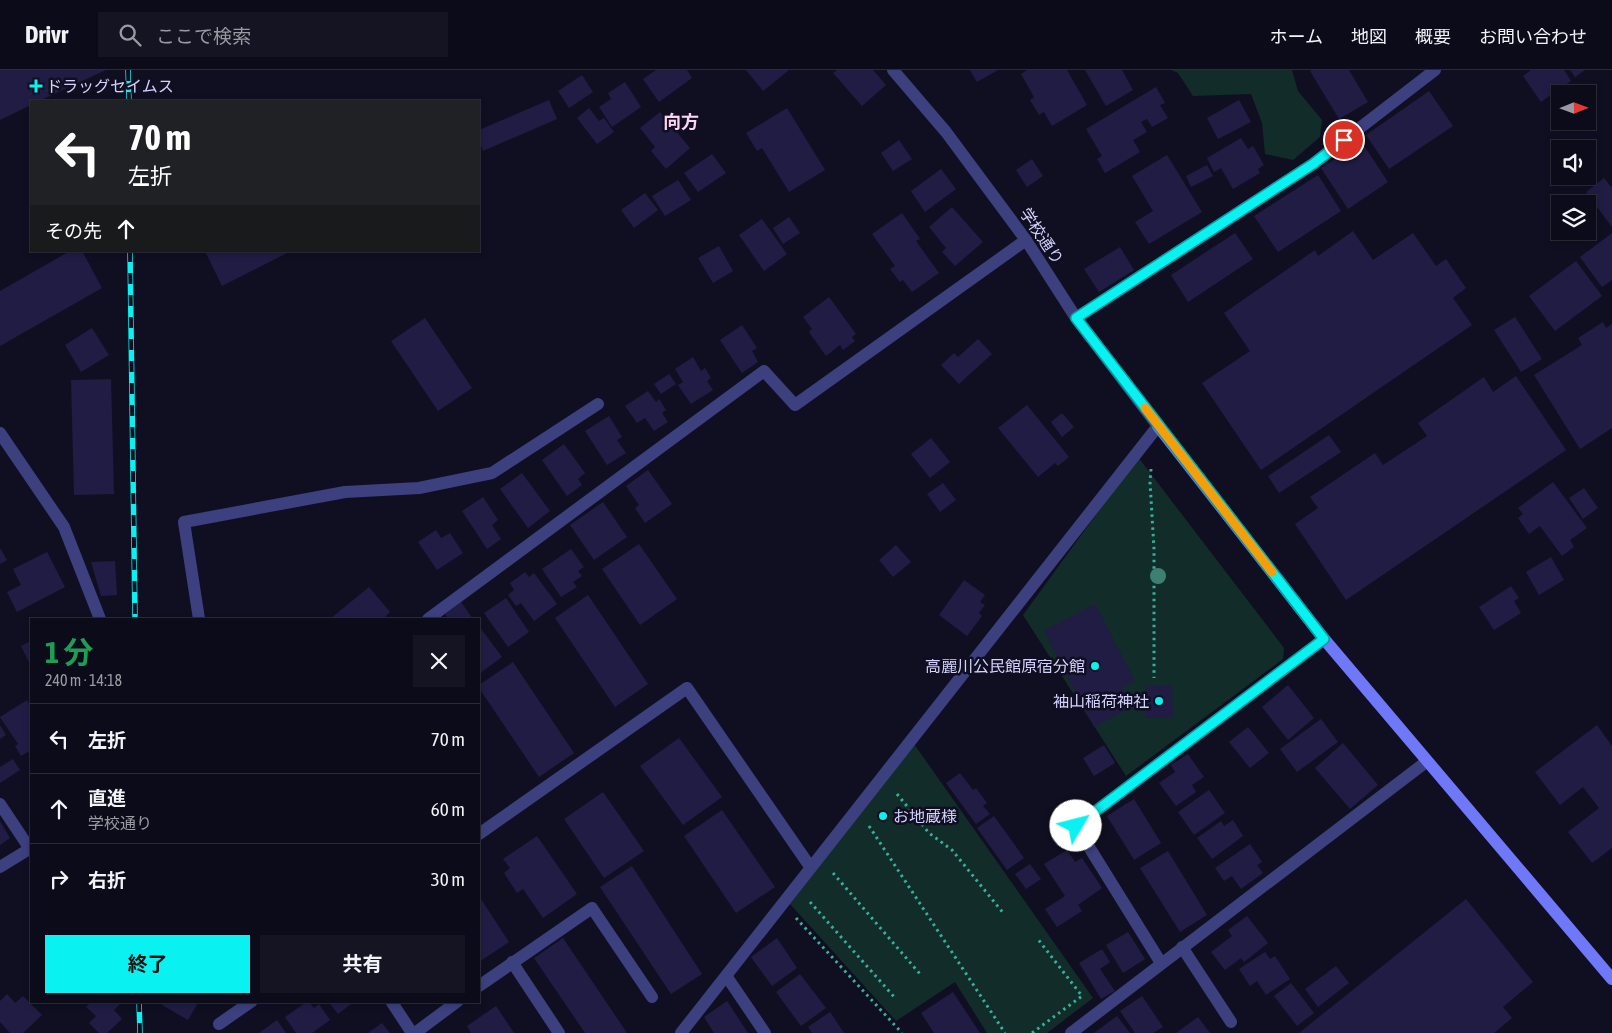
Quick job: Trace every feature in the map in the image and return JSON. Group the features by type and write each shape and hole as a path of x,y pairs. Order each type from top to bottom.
{"street":[{"name":"学校通り","path":"893,70 946,132 1026,240 1076,318 1158,426"},
{"path":"1076,318 1313,164 1435,70"},
{"path":"429,618 764,371 795,405 1026,240"},
{"path":"199,618 184,522 345,492 419,488 492,473 598,404"},
{"path":"682,1033 1158,426 1324,639 1426,762 1612,979"},
{"path":"0,433 64,527 100,618"},
{"path":"1161,963 1076,826 1324,639"},
{"path":"480,833 687,688 811,868"},
{"path":"1071,1033 1426,762"},
{"path":"0,804 30,848 0,867"},
{"path":"480,985 592,908 652,997"},
{"path":"1182,947 1231,1022"},
{"path":"512,962 559,1033"},
{"path":"726,976 766,1033"},
{"path":"219,1024 249,1003"},
{"path":"392,1003 413,1033 455,1003"}],"path":[{"path":"1152,464 1150,482 1154,549 1154,678"},
{"path":"893,800 898,793 929,833 952,850 1004,914"},
{"path":"858,809 1005,1033"},
{"path":"870,828 876,821"},
{"path":"827,866 920,974"},
{"path":"805,896 896,999"},
{"path":"783,904 902,1033"},
{"path":"1032,1033 1082,996 1037,938"}],"green space":[{"path":"1171,70 1292,70 1298,91 1322,120 1320,137 1293,160 1265,154 1262,123 1251,94 1193,96 1178,73"},
{"path":"1138,457 1284,648 1283,659 1126,776 1023,615"},
{"path":"914,744 1093,998 1047,1033 987,1033 955,982 896,1021 790,904"}],"building":[{"name":"ドラッグセイムス","path":"0,70 106,70 41,100 30,100 30,105 0,120"},
{"path":"656,70 687,70 692,78 659,102 643,79"},
{"path":"746,70 789,70 763,91"},
{"path":"837,70 873,70 886,85 862,106 833,73"},
{"path":"970,70 998,70 977,82"},
{"path":"1027,70 1067,70 1087,105 1052,126 1044,112 1039,115 1030,100 1034,97 1021,74"},
{"path":"1085,70 1122,70 1133,90 1106,106"},
{"path":"1349,70 1368,102 1339,119 1310,71"},
{"path":"1531,70 1564,70 1571,81 1565,85 1551,85 1551,95 1541,102 1523,76"},
{"path":"1570,70 1585,70 1575,77"},
{"path":"582,75 593,92 569,108 558,91"},
{"path":"625,82 641,107 612,127 599,107 611,99 608,93"},
{"path":"1156,87 1165,103 1160,105 1168,118 1152,127 1147,119 1141,122 1147,132 1133,140 1140,152 1105,173 1097,159 1102,156 1086,129"},
{"path":"1429,91 1453,126 1389,169 1366,135"},
{"path":"549,100 557,119 483,151 480,144 480,130"},
{"path":"1239,100 1251,122 1218,139 1207,118"},
{"path":"589,108 599,121 604,118 614,132 597,144 577,118"},
{"path":"787,108 825,170 789,192 762,148 757,151 746,133"},
{"path":"660,112 690,148 666,169 651,151 655,147 640,128"},
{"path":"1241,138 1248,149 1253,146 1264,165 1258,169 1260,173 1233,189 1221,168 1214,172 1207,158"},
{"path":"899,140 912,159 893,171 881,153"},
{"path":"1361,141 1388,182 1348,209 1321,168"},
{"path":"712,154 726,173 698,192 684,173"},
{"path":"1167,155 1202,212 1149,244 1135,222 1153,211 1132,176"},
{"path":"1032,159 1043,176 1027,187 1016,170"},
{"path":"1207,165 1213,176 1191,187 1186,176"},
{"path":"941,169 956,189 925,212 911,191"},
{"path":"1318,175 1341,211 1278,252 1254,216"},
{"path":"1604,178 1612,188 1612,227 1596,205 1596,195 1588,195 1586,192"},
{"path":"678,180 691,200 665,216 652,196"},
{"path":"645,193 658,210 634,228 621,210"},
{"path":"952,207 983,242 955,266 942,252 946,248 929,227"},
{"path":"902,213 920,239 916,241 939,273 912,292 903,280 900,282 890,269 895,266 872,234"},
{"path":"789,217 800,233 783,244 773,228"},
{"path":"762,219 787,254 764,271 739,235"},
{"path":"1353,231 1373,260 1413,233 1436,266 1446,259 1466,288 1453,298 1472,325 1261,470 1202,383 1250,351 1224,313 1315,250 1318,256"},
{"path":"1235,233 1253,259 1188,302 1171,275"},
{"path":"1612,233 1612,280 1602,287 1580,257"},
{"path":"719,246 733,271 713,283 698,258"},
{"path":"1120,247 1134,270 1099,292 1084,269"},
{"path":"68,252 83,252 102,288 0,346 0,291"},
{"path":"205,252 289,252 222,286"},
{"path":"1576,261 1602,296 1555,331 1529,296"},
{"path":"829,297 856,334 852,337 855,341 843,350 840,345 826,356 809,332 812,329 803,317"},
{"path":"1515,317 1542,359 1521,372 1494,330"},
{"path":"425,318 472,388 438,411 391,341"},
{"path":"1603,322 1606,328 1612,324 1612,428 1580,449 1534,375 1582,345 1578,338"},
{"path":"742,325 757,348 752,351 758,362 742,373 720,340"},
{"path":"92,328 109,355 81,372 65,345"},
{"path":"978,339 992,354 959,384 941,365 954,353 958,357"},
{"path":"693,357 701,371 705,368 711,378 707,381 713,390 691,404 678,385 683,382 675,369"},
{"path":"669,374 676,384 661,394 654,384"},
{"path":"1516,376 1566,450 1346,600 1295,524 1318,508 1310,497 1375,453 1383,465 1427,436 1418,423 1484,377 1493,392"},
{"path":"111,379 114,494 74,495 71,380"},
{"path":"648,391 656,402 659,399 666,410 662,413 668,422 654,431 645,418 637,423 625,406"},
{"path":"1027,405 1069,457 1058,466 1055,463 1038,477 998,428"},
{"path":"1062,413 1074,427 1062,437 1051,422"},
{"path":"609,416 622,437 617,440 626,453 607,465 585,431"},
{"path":"1329,435 1341,452 1279,493 1268,476"},
{"path":"931,438 950,462 930,478 911,454"},
{"path":"564,444 585,473 578,479 582,485 567,496 542,460"},
{"path":"648,470 672,504 645,523 635,508 639,505 626,486"},
{"path":"522,473 550,511 528,528 500,489"},
{"path":"1553,482 1587,528 1570,540 1574,547 1562,556 1540,526 1529,534 1518,518 1523,514 1518,508"},
{"path":"943,483 956,500 940,512 927,494"},
{"path":"1584,488 1598,508 1583,519 1569,498"},
{"path":"483,497 498,520 492,525 501,539 487,549 462,511"},
{"path":"603,502 627,537 594,560 570,525"},
{"path":"436,530 441,538 450,533 463,553 437,570 418,542"},
{"path":"639,544 677,599 640,625 602,569"},
{"path":"896,545 911,562 893,577 879,560"},
{"path":"0,548 7,560 0,564"},
{"path":"571,549 584,567 578,571 582,576 573,582 577,587 561,597 542,569"},
{"path":"47,552 65,587 17,612 7,592 21,585 13,569"},
{"path":"1551,557 1564,580 1539,595 1526,572"},
{"path":"115,561 117,595 101,596 91,562"},
{"path":"525,572 529,577 534,573 557,604 534,621 521,603 516,606 508,595 514,590 510,583"},
{"path":"964,580 985,595 980,602 985,605 979,613 982,616 967,636 939,615"},
{"path":"1511,586 1519,598 1514,601 1521,613 1494,630 1479,607"},
{"path":"369,587 390,612 384,618 331,618"},
{"path":"588,595 648,684 615,707 555,618"},
{"path":"506,598 529,632 508,647 484,613"},
{"path":"461,602 472,618 447,618 445,614"},
{"name":"高麗川公民館原宿分館","path":"1095,604 1135,681 1122,688 1132,707 1094,727 1044,631"},
{"path":"480,627 502,657 480,673"},
{"path":"30,642 30,664 21,646"},
{"path":"513,662 574,753 539,777 480,689 480,684"},
{"name":"袖山稲荷神社","path":"1145,685 1172,685 1173,717 1145,718"},
{"path":"1288,685 1314,718 1288,740 1262,707"},
{"path":"27,700 30,704 30,755 28,752 21,756 15,746 18,744 0,717"},
{"path":"1321,719 1338,742 1297,772 1280,749"},
{"path":"0,725 6,735 0,739"},
{"path":"1597,725 1612,746 1612,848 1592,863 1568,832 1599,808 1583,787 1560,805 1535,772"},
{"path":"1248,727 1269,753 1250,768 1229,742"},
{"path":"679,738 722,797 683,825 640,766"},
{"path":"1343,743 1378,785 1350,809 1315,768"},
{"path":"1104,745 1115,763 1094,776 1083,758"},
{"path":"1188,754 1204,777 1192,785 1196,792 1176,806 1159,783 1175,772 1171,765"},
{"path":"13,759 20,770 0,783 0,767"},
{"path":"960,773 973,790 976,788 987,803 983,806 990,814 976,824 946,783"},
{"path":"1209,790 1225,813 1194,835 1178,812"},
{"path":"603,792 644,851 604,878 564,819"},
{"path":"1134,799 1161,843 1134,860 1107,816"},
{"path":"722,810 775,887 736,913 684,836"},
{"path":"994,816 1024,858 1007,870 977,828"},
{"path":"1233,820 1243,836 1212,859 1197,838 1221,821 1224,826"},
{"path":"0,821 10,838 0,845"},
{"path":"537,836 577,894 543,918 523,889 517,893 504,873 510,868 503,859"},
{"path":"1250,844 1262,862 1257,865 1263,873 1241,889 1232,876 1224,881 1215,868"},
{"path":"1067,850 1075,862 1082,858 1102,888 1078,905 1082,911 1057,927 1045,909 1065,896 1044,864"},
{"path":"1168,851 1207,915 1180,932 1140,868"},
{"path":"1030,864 1041,879 1026,889 1015,874"},
{"path":"632,866 702,974 671,994 600,887"},
{"path":"480,898 509,942 480,961"},
{"path":"1466,899 1533,982 1503,1007 1512,1018 1494,1033 1299,1033"},
{"path":"1247,916 1268,943 1244,962 1241,958 1225,970 1211,952 1232,936 1228,930"},
{"path":"1128,932 1145,959 1123,973 1106,945"},
{"path":"563,938 627,1033 585,1033 534,958"},
{"path":"777,938 797,968 772,986 751,957"},
{"path":"1102,949 1110,962 1100,969 1115,991 1101,999 1079,963"},
{"path":"1265,952 1270,959 1275,956 1290,979 1266,995 1257,981 1250,986 1239,969"},
{"path":"1336,966 1349,983 1318,1007 1305,989"},
{"path":"800,974 826,1008 801,1026 776,992"},
{"path":"1291,983 1314,1013 1297,1026 1274,996"},
{"path":"953,992 980,1033 934,1033 921,1013"},
{"path":"7,994 15,1003 23,996 42,1015 23,1033 10,1033 0,1022 0,1001"},
{"path":"1142,996 1163,1027 1153,1033 1135,1033 1120,1011"},
{"path":"727,1001 748,1033 714,1033 704,1017"},
{"path":"90,1003 121,1003 114,1010 122,1019 107,1033 99,1033 89,1023 96,1016 86,1007"},
{"path":"163,1003 198,1003 188,1020 162,1005"},
{"path":"305,1003 310,1003 314,1008 319,1004 330,1020 312,1033 296,1033 285,1017"},
{"path":"330,1003 352,1003 338,1014"},
{"path":"496,1006 514,1033 471,1033 467,1026"},
{"path":"830,1012 844,1033 812,1033 808,1027"},
{"path":"1117,1016 1130,1033 1094,1033"},
{"path":"1198,1017 1210,1033 1176,1033"},
{"path":"277,1020 286,1033 259,1033"},
{"path":"382,1023 390,1033 368,1033"}],"railway":[{"path":"128,70 129,100"},
{"path":"130,252 135,618"},
{"path":"139,1003 140,1033"}],"slow traffic":[{"path":"1145,408 1272,572"}],"place":[{"name":"ドラッグセイムス","path":"36,86"},
{"name":"高麗川公民館原宿分館","path":"1095,666"},
{"name":"袖山稲荷神社","path":"1159,701"},
{"name":"お地蔵様","path":"883,816"}],"district":[{"name":"向方","path":"681,121"}],"route":[{"path":"1076,826 1324,639 1076,318 1313,164 1344,140"}]}
